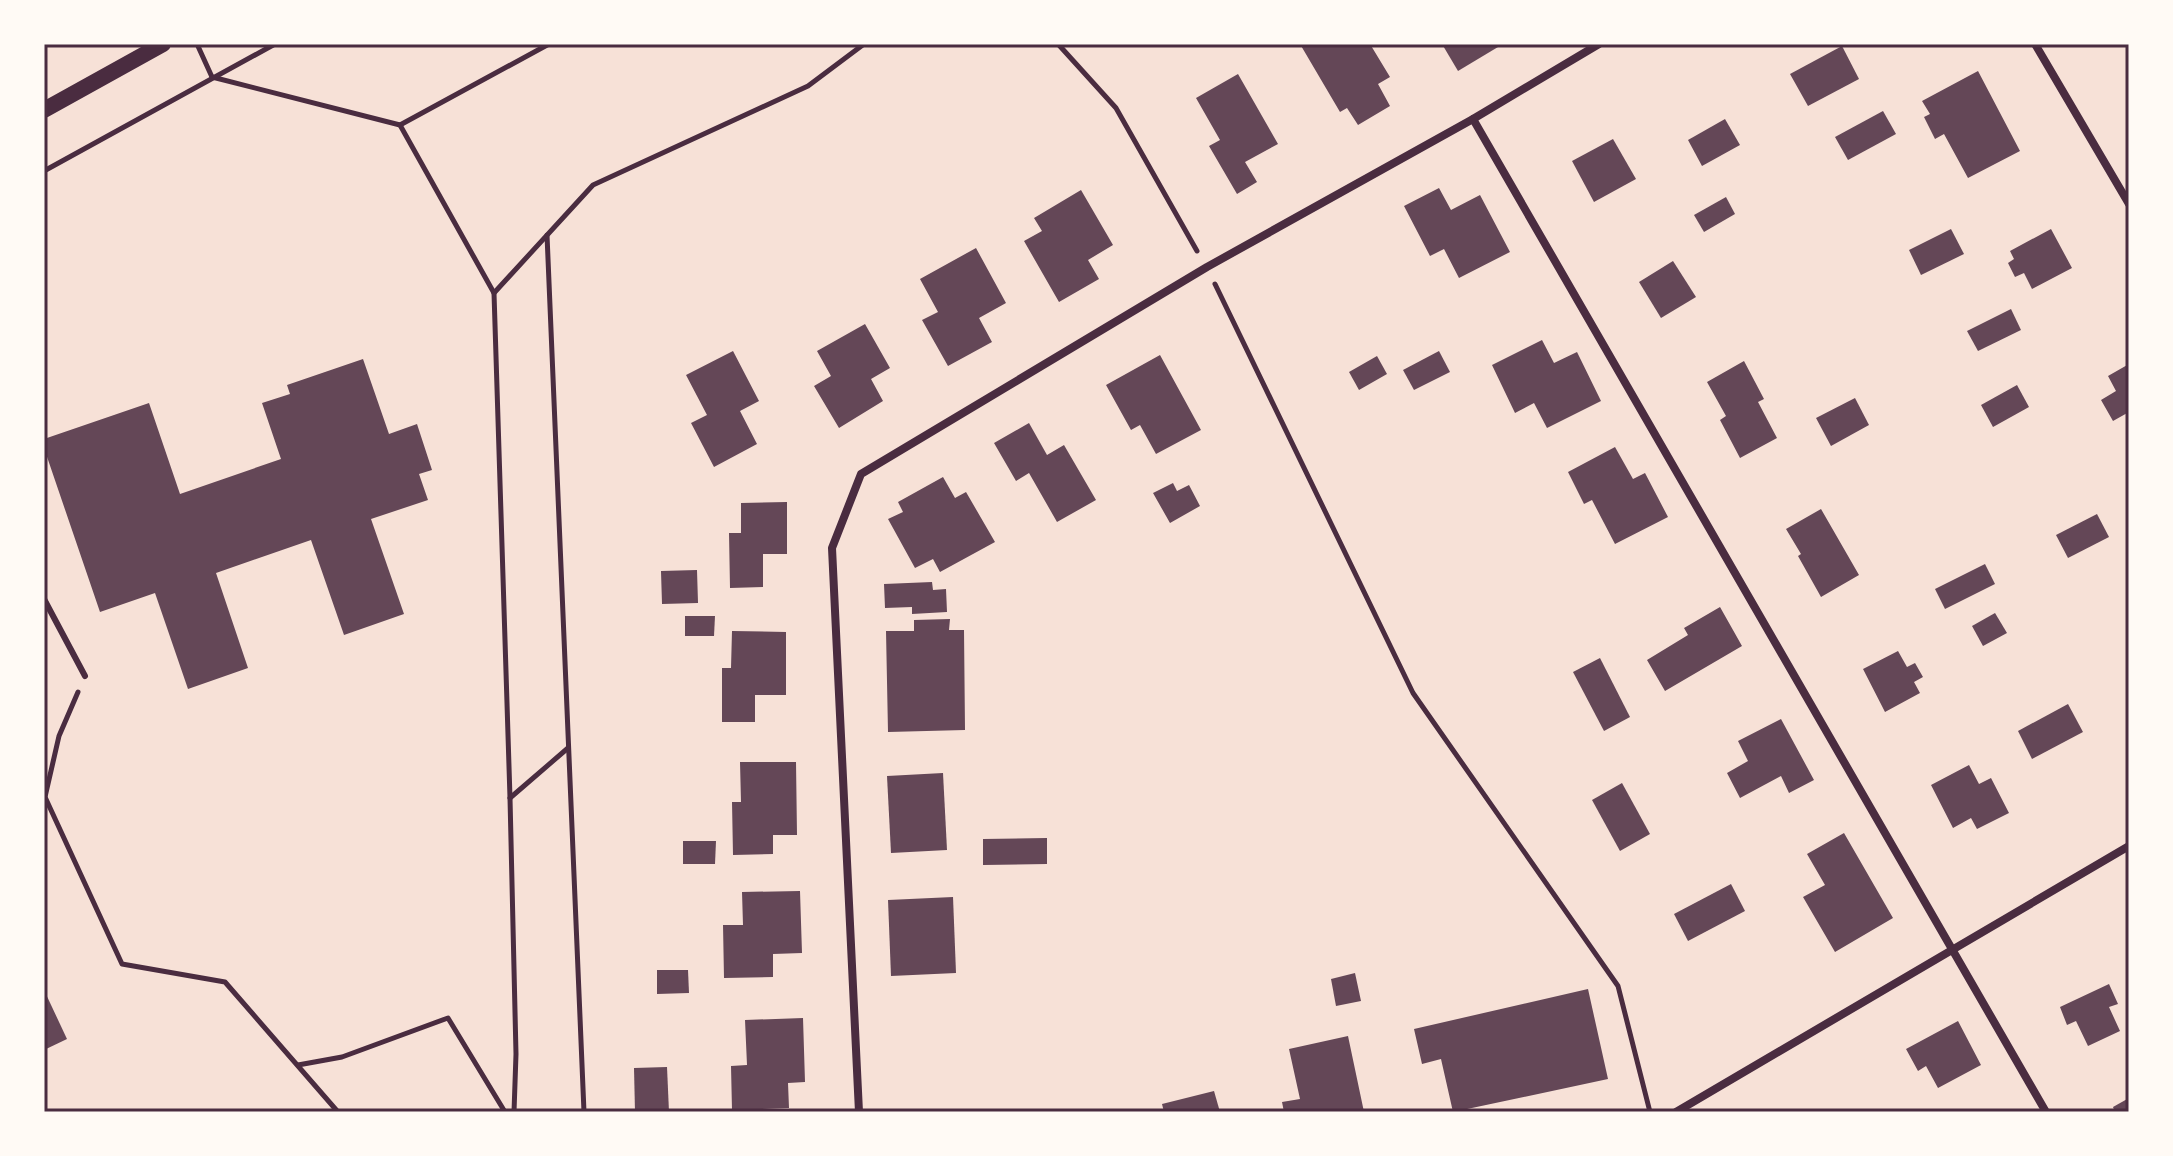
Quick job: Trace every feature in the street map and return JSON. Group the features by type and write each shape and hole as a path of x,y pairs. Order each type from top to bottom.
{"main road":[{"path":"44,110 163,44"}],"street":[{"path":"859,1112 832,548 861,474 1207,267 1473,119 1599,44"},
{"path":"2035,44 2129,204"},
{"path":"1473,119 2046,1112"},
{"path":"1676,1112 2129,846"}],"lane":[{"path":"44,599 85,676"}],"path":[{"path":"197,44 212,77"},
{"path":"44,171 275,44"},
{"path":"212,77 400,125 549,44"},
{"path":"494,293 593,185 808,86 864,44"},
{"path":"1058,44 1116,108 1207,267 1413,693 1618,986 1650,1112"},
{"path":"400,125 494,293 510,798 516,1054 514,1112"},
{"path":"547,235 584,1112"},
{"path":"85,676 59,736 45,797 122,964 225,982 338,1112"},
{"path":"510,798 568,748"},
{"path":"297,1065 342,1057 448,1018 505,1112"}],"building":[{"path":"1300,44 1370,44 1390,77 1378,84 1390,106 1358,125 1347,108 1340,112"},
{"path":"1442,44 1503,44 1458,71"},
{"path":"1842,46 1859,79 1808,106 1790,74"},
{"path":"1978,71 2020,151 1968,178 1944,134 1935,139 1924,117 1930,114 1922,101"},
{"path":"1238,74 1278,144 1245,162 1257,182 1237,194 1209,146 1220,140 1196,98"},
{"path":"1883,111 1896,134 1848,160 1835,137"},
{"path":"1725,119 1740,145 1702,166 1688,140"},
{"path":"1613,139 1636,179 1594,202 1572,161"},
{"path":"1439,188 1451,210 1480,195 1510,252 1459,278 1444,249 1430,256 1404,206"},
{"path":"1081,190 1113,245 1088,260 1099,279 1059,302 1024,241 1042,231 1034,218"},
{"path":"1726,197 1735,214 1704,232 1694,215"},
{"path":"1951,229 1964,254 1921,275 1909,250"},
{"path":"2051,229 2072,268 2032,289 2024,273 2015,277 2008,263 2014,259 2010,251"},
{"path":"976,248 1006,303 979,318 992,342 948,366 922,320 938,312 920,279"},
{"path":"1673,261 1696,297 1661,318 1639,282"},
{"path":"2011,309 2021,330 1978,351 1967,331"},
{"path":"865,324 890,368 871,379 883,401 839,428 814,386 831,376 817,351"},
{"path":"1542,340 1554,363 1577,352 1601,401 1547,428 1534,403 1515,413 1492,365"},
{"path":"733,351 759,401 740,411 757,444 714,467 691,423 707,415 686,375"},
{"path":"1439,351 1450,372 1414,390 1403,370"},
{"path":"1160,355 1201,430 1156,454 1140,425 1131,430 1106,385"},
{"path":"1377,356 1387,374 1359,390 1349,372"},
{"path":"363,359 389,434 417,424 432,470 419,474 428,500 371,519 404,614 344,635 311,540 216,573 248,668 188,689 155,593 100,612 44,448 44,439 149,403 180,494 281,459 262,403 290,394 287,385"},
{"path":"1744,361 1764,399 1758,402 1777,438 1740,458 1720,420 1726,416 1707,382"},
{"path":"2129,364 2129,412 2113,421 2101,400 2116,391 2108,376"},
{"path":"2017,385 2029,407 1993,427 1981,405"},
{"path":"1855,398 1869,425 1831,446 1816,418"},
{"path":"1029,423 1047,455 1064,445 1096,500 1057,522 1029,473 1016,481 994,443"},
{"path":"1615,447 1633,479 1645,473 1668,517 1615,544 1592,500 1584,504 1568,472"},
{"path":"943,477 955,498 966,492 995,542 940,572 933,559 915,568 888,519 903,512 898,502"},
{"path":"1173,483 1177,491 1189,485 1200,506 1170,523 1153,493"},
{"path":"787,502 787,554 763,554 763,587 730,588 729,533 741,533 741,503"},
{"path":"1821,509 1859,575 1821,597 1786,529"},
{"path":"2097,514 2109,537 2068,558 2056,535"},
{"path":"1985,564 1995,584 1945,609 1935,589"},
{"path":"697,570 698,603 662,604 661,571"},
{"path":"932,582 933,590 946,589 947,612 912,614 912,607 885,608 884,584"},
{"path":"1720,607 1742,646 1665,691 1647,660 1688,635 1684,628"},
{"path":"1995,613 2007,633 1983,646 1972,626"},
{"path":"685,616 715,616 714,636 685,636"},
{"path":"950,619 949,630 964,630 965,730 888,732 886,631 914,631 914,620"},
{"path":"732,631 786,632 786,695 755,695 755,722 722,722 722,668 731,668"},
{"path":"1898,651 1907,667 1915,663 1923,677 1914,682 1920,693 1885,712 1863,669"},
{"path":"1600,658 1630,717 1604,731 1573,672"},
{"path":"2068,704 2083,732 2032,759 2018,731"},
{"path":"1781,719 1814,780 1789,793 1781,776 1740,798 1727,773 1748,761 1738,741"},
{"path":"740,762 796,762 797,835 773,835 773,854 733,855 732,802 741,802"},
{"path":"1969,765 1979,784 1991,778 2009,813 1977,829 1971,818 1953,828 1931,785"},
{"path":"943,773 947,850 891,853 887,776"},
{"path":"1622,783 1650,834 1620,851 1592,800"},
{"path":"1844,833 1893,918 1835,952 1803,897 1825,885 1807,854"},
{"path":"1047,838 1047,864 983,865 983,839"},
{"path":"683,841 716,841 715,864 683,864"},
{"path":"1731,884 1745,911 1688,941 1674,914"},
{"path":"800,891 802,953 773,954 773,977 724,978 723,925 743,925 742,892"},
{"path":"953,897 956,973 891,976 888,900"},
{"path":"657,970 688,970 689,993 657,994"},
{"path":"1355,973 1361,1001 1336,1006 1331,979"},
{"path":"2109,984 2118,1004 2109,1007 2120,1031 2088,1046 2076,1021 2067,1025 2060,1007"},
{"path":"1588,989 1608,1079 1453,1112 1441,1059 1422,1064 1414,1029"},
{"path":"44,990 67,1039 44,1050"},
{"path":"803,1018 805,1082 788,1083 789,1108 732,1110 731,1066 747,1065 745,1020"},
{"path":"1958,1021 1981,1065 1938,1088 1926,1066 1918,1071 1906,1049"},
{"path":"1348,1036 1364,1112 1284,1112 1282,1102 1300,1099 1289,1049"},
{"path":"667,1067 669,1112 635,1112 634,1068"},
{"path":"1214,1091 1220,1112 1164,1112 1162,1104"},
{"path":"2129,1098 2129,1112 2115,1112 2113,1107"}]}
